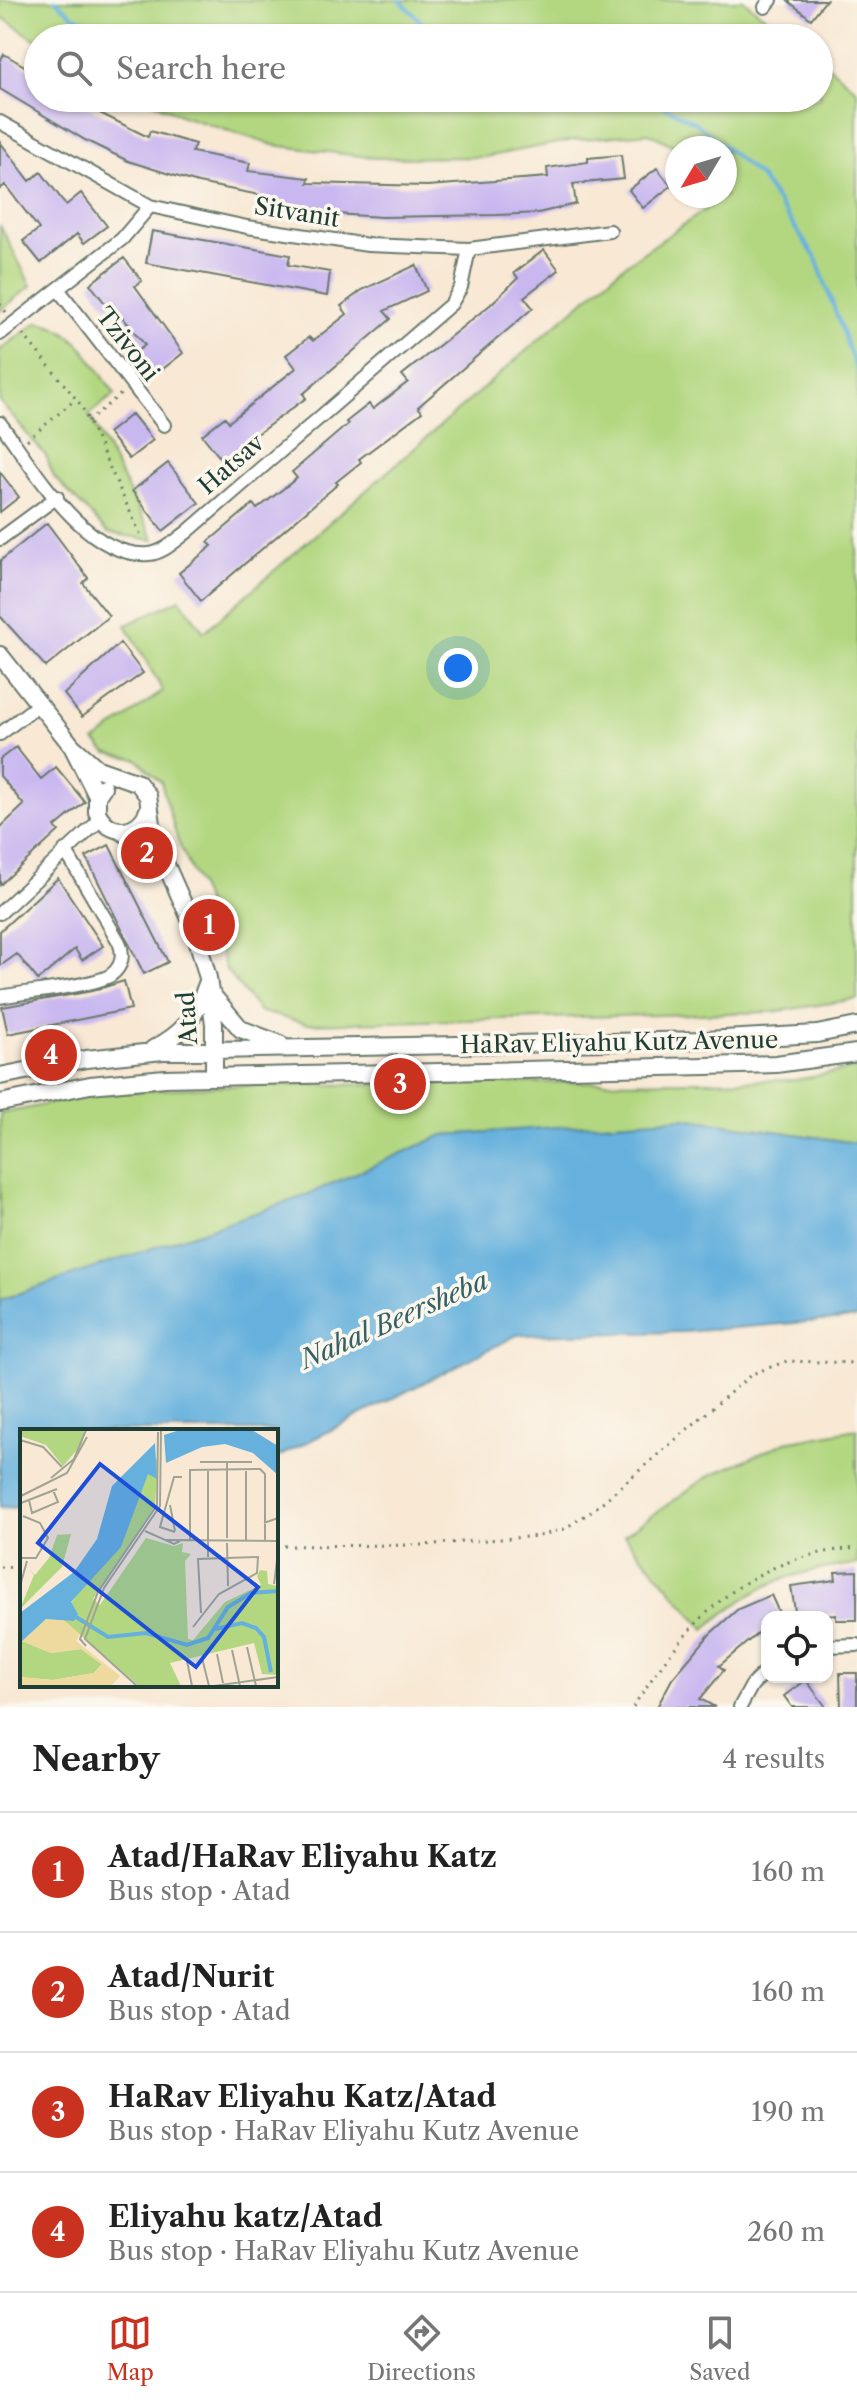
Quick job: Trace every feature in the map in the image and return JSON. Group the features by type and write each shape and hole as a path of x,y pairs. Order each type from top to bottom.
{"street":[{"name":"Sitvanit","path":"0,122 150,206 247,227 368,245 469,249 610,231"},
{"path":"0,334 122,239 150,206"},
{"name":"Hatsav","path":"150,554 186,533 451,304 461,287 469,249"},
{"name":"Tzivoni","path":"58,289 164,425"},
{"path":"0,423 57,497 97,540 120,551 150,554"},
{"path":"0,539 57,497"},
{"path":"0,655 72,746 98,769 141,785 148,796 149,808 141,824 121,831 101,819 97,796 72,746"},
{"path":"0,734 39,704"},
{"path":"97,796 107,783 122,777"},
{"name":"Atad","path":"149,808 165,868 194,928 209,985 214,1076"},
{"path":"0,913 101,819"},
{"name":"Atad","path":"121,831 139,842 165,868"},
{"path":"0,997 103,980 118,969 123,957 119,942 65,850"},
{"path":"209,985 241,1029 293,1048"},
{"path":"145,1053 185,1029 196,1015 209,985"},
{"name":"HaRav Eliyahu Kutz Avenue","path":"0,1076 86,1059 145,1053 774,1037 857,1026"},
{"name":"HaRav Eliyahu Kutz Avenue","path":"0,1103 90,1085 214,1076 706,1066 821,1060 857,1053"},
{"path":"833,1646 857,1645"},
{"path":"740,1707 752,1685 761,1676"}],"path":[{"path":"0,304 76,399 150,554"},
{"path":"88,421 132,385"},
{"path":"19,447 76,399"},
{"path":"278,1546 423,1545 539,1536 564,1529 592,1511 752,1374 787,1361 857,1363"},
{"path":"633,1707 679,1639 735,1588 798,1559 857,1548"},
{"path":"0,1567 20,1568"}],"green space":[{"path":"0,0 743,0 775,24 24,24 24,32 0,16"},
{"path":"833,70 857,90 857,999 773,1012 307,1024 259,1011 226,970 205,900 178,841 161,782 137,759 107,753 95,741 163,691 126,625 180,599 204,632 621,268 708,208 737,208 737,136 665,136 665,141 649,133 574,140 485,157 375,158 273,145 174,112 833,112"},
{"path":"0,225 31,286 0,311"},
{"path":"38,322 52,325 74,339 115,394 89,414 154,540 108,533 54,477 46,456 0,402 0,350"},
{"path":"857,1068 857,1143 684,1118 299,1198 0,1313 0,1114 96,1094 219,1086 796,1080"},
{"path":"857,1429 857,1564 812,1571 775,1582 741,1601 705,1629 624,1535 709,1476 786,1442"}],"water":[{"name":"Nahal Beersheba","path":"684,1118 857,1143 857,1318 684,1332 517,1335 278,1457 278,1429 20,1429 20,1508 0,1507 0,1300 299,1198 443,1135"}],"building":[{"path":"787,0 826,0 811,19"},
{"path":"4,54 24,66 24,103 0,89 0,61"},
{"path":"38,112 98,112 148,137 150,131 195,144 192,152 250,163 248,171 309,178 308,183 427,186 548,177 547,168 588,162 588,158 621,155 624,179 573,184 576,204 538,213 382,217 319,213 320,209 259,202 260,195 198,183 128,161"},
{"path":"0,142 30,181 41,172 66,205 81,193 107,226 84,243 77,234 41,263 23,241 39,229 5,185 0,189"},
{"path":"657,168 665,178 665,191 643,208 629,190"},
{"path":"152,231 290,255 288,265 330,272 327,296 146,263"},
{"path":"544,250 559,270 524,297 533,308 418,407 422,412 359,459 361,462 336,482 338,484 201,601 179,573 212,546 208,542 253,504 257,509 297,478 292,472 348,424 346,422 369,404 373,409 408,382 402,375 490,305 518,278 514,273"},
{"path":"124,258 142,281 135,286 183,353 154,376 135,353 145,345 112,304 108,307 90,284"},
{"path":"416,265 427,291 384,311 391,319 303,394 306,398 245,443 249,447 226,465 202,435 225,417 229,422 296,368 286,355 309,337 313,341 347,314 341,306 362,290"},
{"path":"132,414 153,440 129,459 108,433"},
{"path":"168,463 199,503 163,531 132,491"},
{"path":"0,472 19,497 0,512"},
{"path":"47,523 88,578 83,583 109,616 46,667 0,616 0,561"},
{"path":"120,643 143,673 82,717 64,694"},
{"path":"16,747 41,779 56,767 85,802 55,827 59,831 0,885 0,828 24,805 0,776 0,759"},
{"path":"109,845 168,962 144,974 86,857"},
{"path":"58,878 103,946 82,960 75,949 38,980 17,954 0,966 0,931"},
{"path":"124,981 131,1009 8,1034 2,1007 92,991"},
{"path":"857,1571 857,1620 836,1620 833,1611 795,1611 791,1586 836,1580 835,1572"},
{"path":"771,1595 778,1611 761,1611 761,1638 758,1633 719,1666 724,1670 700,1699 715,1707 657,1707 672,1679 710,1634 738,1609"},
{"path":"840,1673 857,1673 857,1707 841,1707"},
{"path":"802,1683 808,1683 826,1707 792,1707 784,1696"}],"waterway":[{"path":"55,0 74,16 95,24"},
{"path":"400,0 423,24"},
{"path":"674,112 696,123 760,177 816,258 857,372"}],"place":[{"name":"Atad/Nurit","path":"147,853"},
{"name":"Atad/HaRav Eliyahu Katz","path":"209,925"},
{"name":"Eliyahu katz/Atad","path":"51,1055"},
{"name":"HaRav Eliyahu Katz/Atad","path":"400,1084"}]}
